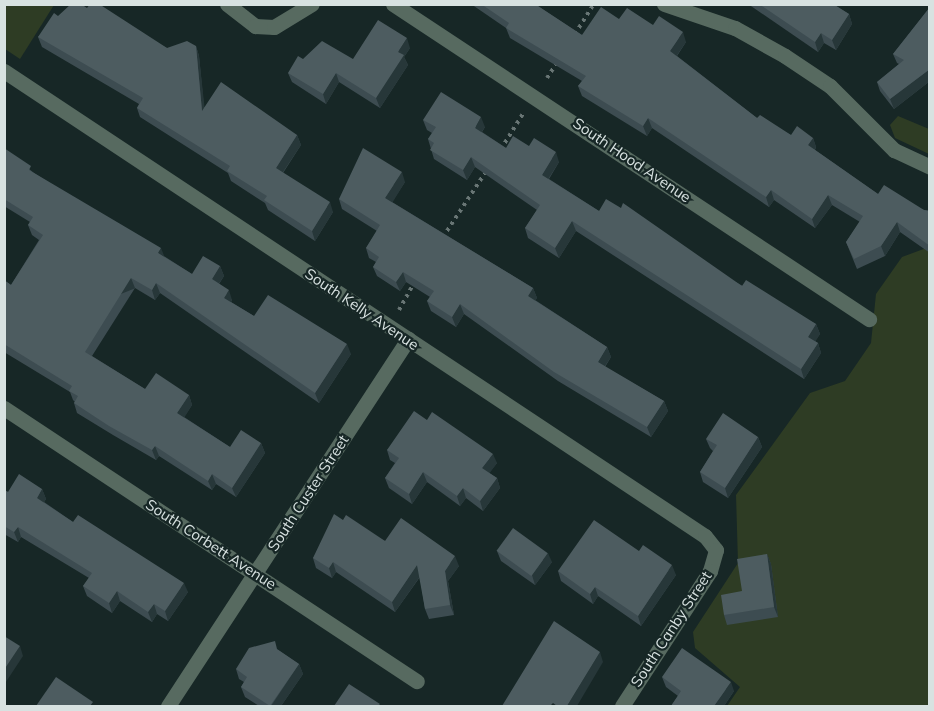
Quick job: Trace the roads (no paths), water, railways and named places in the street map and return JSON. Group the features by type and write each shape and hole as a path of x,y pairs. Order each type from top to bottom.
{"street":[{"path":"227,4 255,26 274,27 312,4"},
{"name":"South Hood Avenue","path":"393,4 869,319"},
{"path":"664,4 735,28 785,56 830,86 894,150 930,167"},
{"name":"South Kelly Avenue","path":"4,71 705,536 716,550"},
{"name":"South Custer Street","path":"168,706 408,339"},
{"name":"South Corbett Avenue","path":"4,408 417,681"},
{"name":"South Canby Street","path":"622,706 710,571 716,550"}]}
